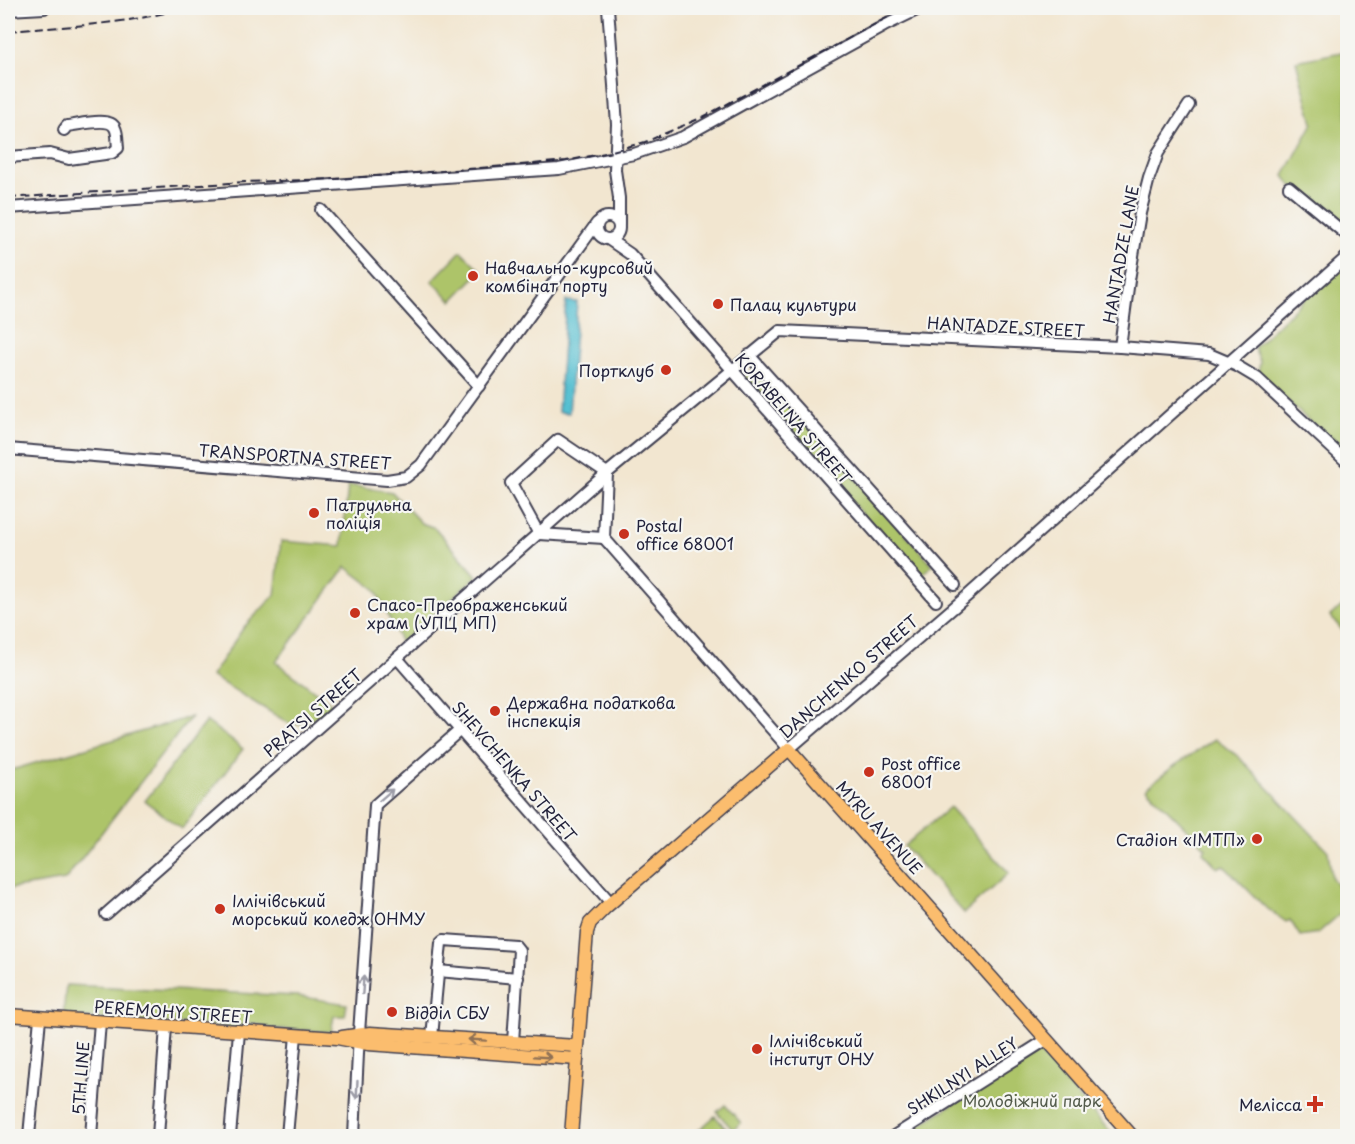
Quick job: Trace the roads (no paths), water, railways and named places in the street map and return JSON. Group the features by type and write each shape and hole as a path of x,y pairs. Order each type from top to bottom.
{"main road":[{"name":"DANCHENKO STREET","path":"571,1137 587,932 597,915 789,749"},
{"name":"MYRU AVENUE","path":"789,749 1132,1137"},
{"name":"PEREMOHY STREET","path":"8,1015 337,1038 432,1037 577,1046"},
{"name":"PEREMOHY STREET","path":"359,1038 577,1059"}],"street":[{"path":"8,10 44,8"},
{"path":"575,252 616,236 619,228 619,192 615,170 617,124 608,8"},
{"path":"8,208 542,171 580,166 656,148 683,137 884,26 921,8"},
{"name":"HANTADZE LANE","path":"1120,347 1140,213 1149,178 1158,153 1189,105"},
{"path":"8,157 50,154 69,159 112,153 118,148 115,128 110,123 102,121 67,126 64,130"},
{"path":"1288,187 1347,236"},
{"name":"TRANSPORTNA STREET","path":"8,449 397,479 414,472 552,287 598,221 615,203 619,192"},
{"path":"321,210 479,386"},
{"path":"610,217 614,219 630,254 598,234 598,221 610,217"},
{"name":"KORABELNA STREET","path":"630,254 936,601"},
{"name":"DANCHENKO STREET","path":"789,749 966,597 1347,256"},
{"name":"HANTADZE STREET","path":"749,355 780,331 1120,347 1209,354 1257,378 1347,463"},
{"path":"607,473 558,440 511,483 539,534 604,538 607,473 749,355"},
{"name":"KORABELNA STREET","path":"749,355 955,585"},
{"name":"PRATSI STREET","path":"106,914 607,473"},
{"name":"MYRU AVENUE","path":"604,538 789,749"},
{"name":"SHEVCHENKA STREET","path":"397,658 611,903"},
{"path":"354,1137 375,805 459,731"},
{"path":"432,1037 442,941 515,945 519,950 513,1042"},
{"path":"438,971 518,978"},
{"path":"29,1137 40,1018"},
{"name":"5TH LINE","path":"91,1137 100,1022"},
{"path":"158,1137 166,1027"},
{"path":"230,1137 239,1032"},
{"path":"286,1137 296,1035"},
{"name":"SHKILNYI ALLEY","path":"894,1137 1046,1040"}],"water":[{"path":"566,301 577,302 569,413 558,412"}],"railway":[{"path":"8,31 118,21 183,8"},
{"path":"8,198 245,182 337,179 566,161 605,153 645,142 703,117 905,8"}],"place":[{"name":"Навчально-курсовий комбінат порту","path":"473,276"},
{"name":"Палац культури","path":"718,304"},
{"name":"Портклуб","path":"666,370"},
{"name":"Патрульна поліція","path":"314,513"},
{"name":"Postal office 68001","path":"624,534"},
{"name":"Спасо-Преображенський храм (УПЦ МП)","path":"355,613"},
{"name":"Державна податкова інспекція","path":"495,711"},
{"name":"Post office 68001","path":"869,772"},
{"name":"Стадіон «ІМТП»","path":"1257,839"},
{"name":"Іллічівський морський коледж ОНМУ","path":"220,909"},
{"name":"Відділ СБУ","path":"392,1012"},
{"name":"Іллічівський інститут ОНУ","path":"757,1049"},
{"name":"Мелісса","path":"1315,1104"}],"park label":[{"name":"Молодіжний парк","path":"1032,1100"}]}
